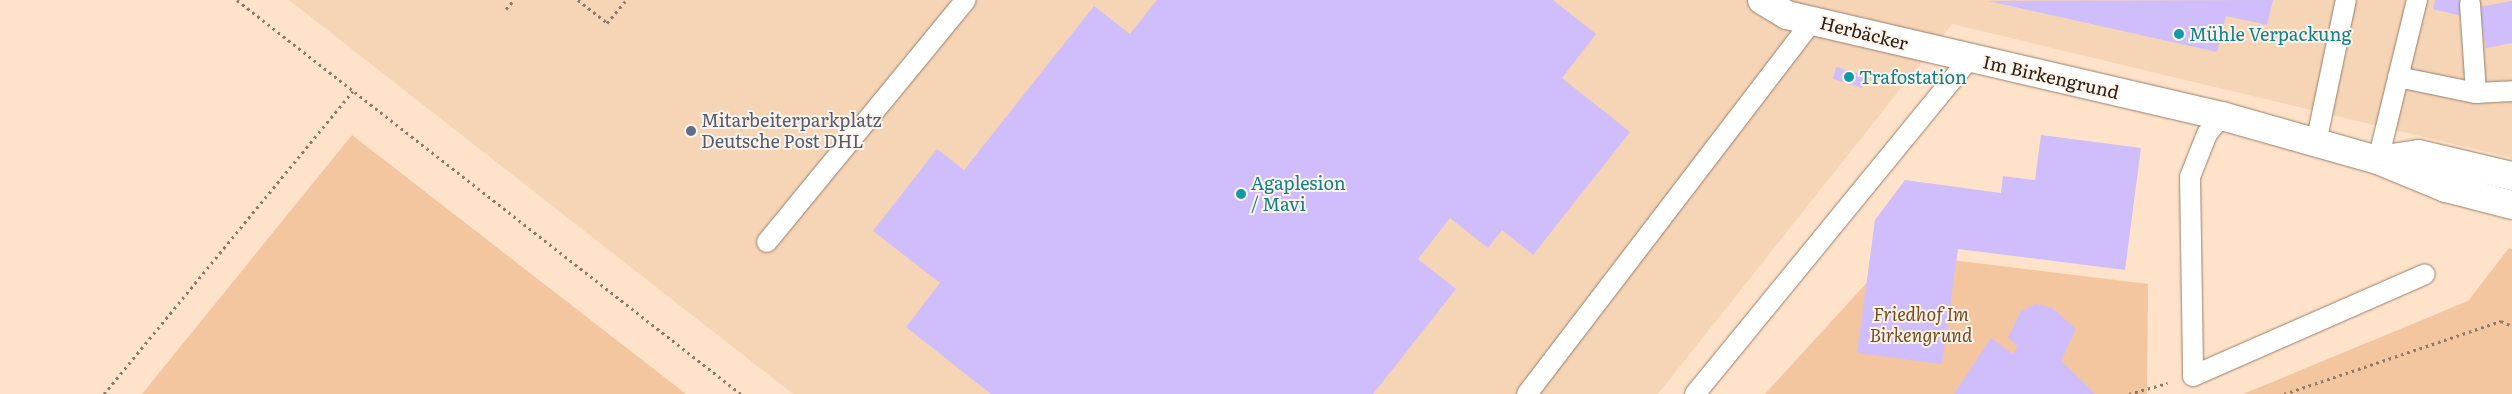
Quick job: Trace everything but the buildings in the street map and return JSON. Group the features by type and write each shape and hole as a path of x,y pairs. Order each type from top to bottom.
{"street":[{"name":"Herbäcker","path":"1762,0 1787,15 1970,58"},
{"name":"Im Birkengrund","path":"1970,58 2222,116 2378,160 2446,188 2512,205"},
{"name":"Im Birkengrund","path":"2378,160 2419,154 2512,176"}],"lane":[{"path":"767,242 966,0"},
{"path":"2316,143 2346,0"},
{"path":"2378,160 2417,0"},
{"path":"2470,4 2476,94"},
{"path":"1527,394 1813,20"},
{"name":"Im Birkengrund","path":"1695,394 1970,58"},
{"path":"2398,77 2476,94 2512,91"},
{"path":"2222,116 2207,134 2190,178 2193,376 2424,274"}],"path":[{"path":"236,0 741,394"},
{"path":"506,9 514,0"},
{"path":"578,0 608,23 626,0"},
{"path":"104,394 353,91"},
{"path":"2284,394 2501,321 2512,326"},
{"path":"2129,394 2193,376"}],"shaded area":[{"path":"289,0 2512,0 2512,158 1952,24 1658,394 793,394"}],"green space":[{"path":"352,135 686,394 142,394"},
{"path":"2509,248 2512,249 2512,394 2243,394 2468,301"},
{"name":"Friedhof Im Birkengrund","path":"1894,253 2148,284 2147,394 1765,394"}],"place":[{"name":"Mühle Verpackung","path":"2179,34"},
{"name":"Trafostation","path":"1849,77"},
{"name":"Mitarbeiterparkplatz Deutsche Post DHL","path":"691,131"},
{"name":"Agaplesion / Mavi","path":"1241,194"}]}
